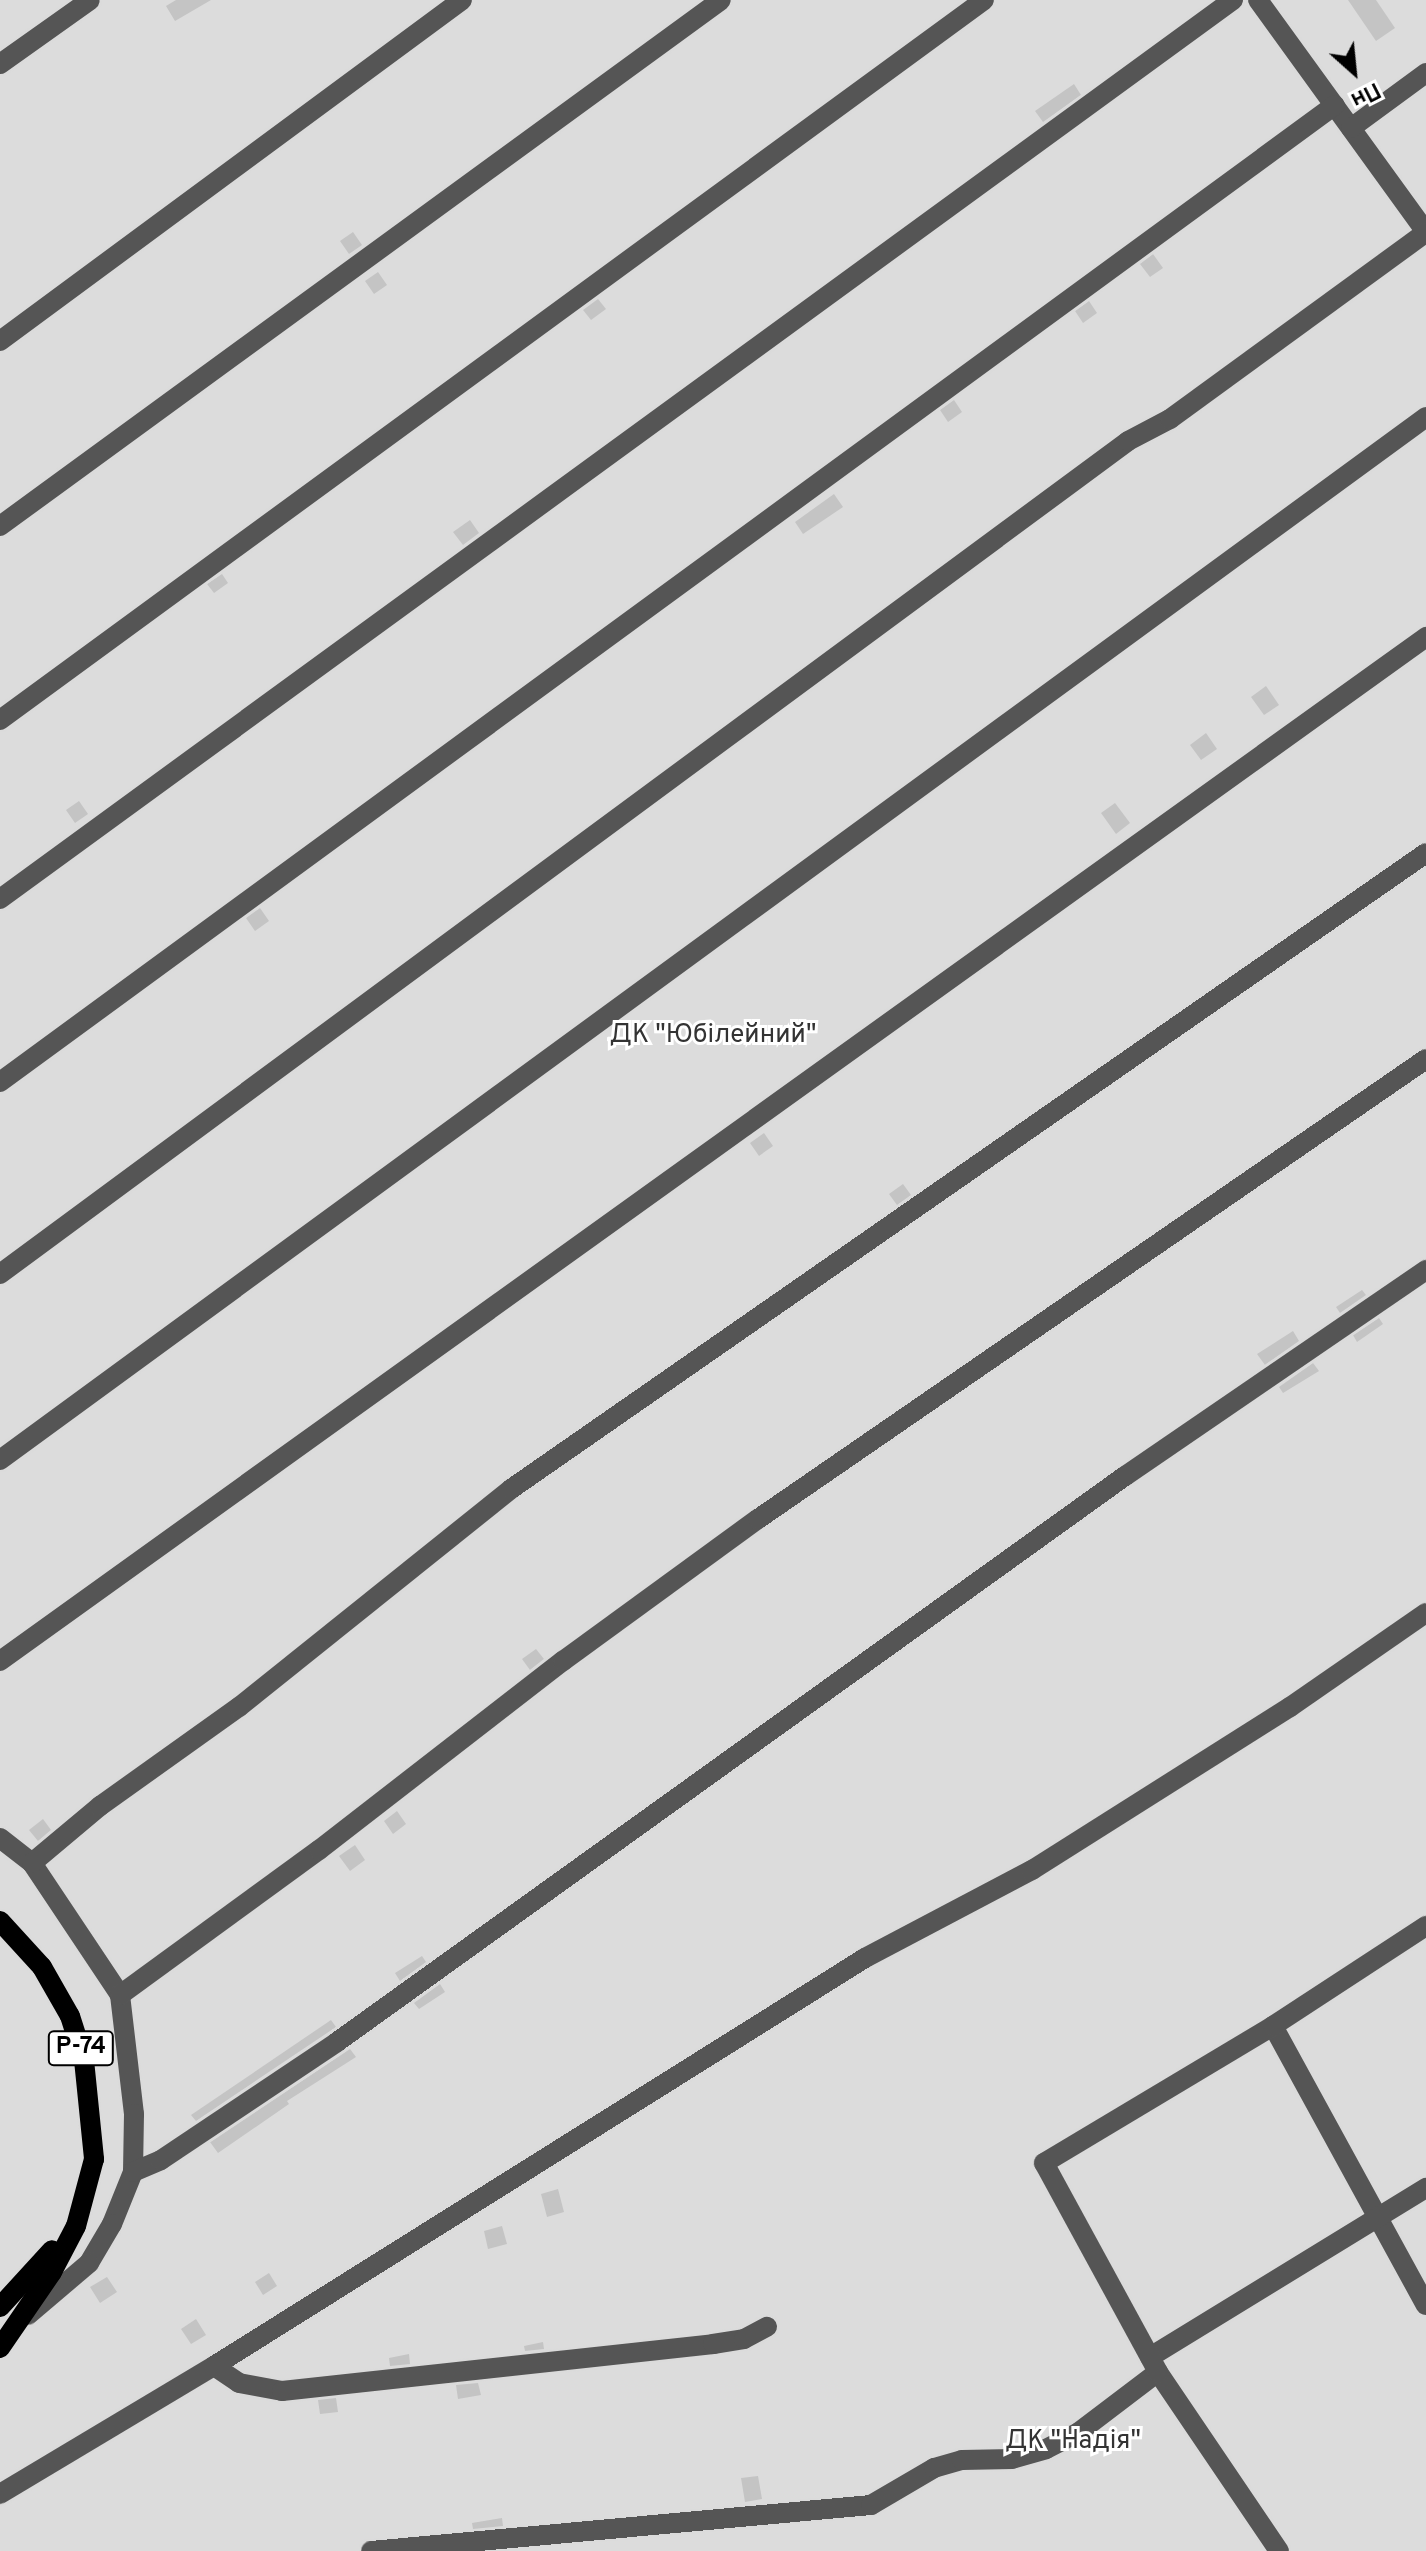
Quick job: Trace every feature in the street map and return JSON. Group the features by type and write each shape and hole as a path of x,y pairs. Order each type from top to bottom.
{"main road":[{"name":"Р-74","path":"0,1921 42,1967 78,2037 89,2094 94,2159 85,2200 61,2254 19,2324 0,2348"},
{"path":"0,2307 43,2263 85,2200"}],"street":[{"path":"0,64 90,0"},
{"path":"0,341 462,0"},
{"path":"0,526 721,0"},
{"path":"0,720 984,0"},
{"path":"0,899 1233,0"},
{"path":"0,1274 1128,441 1170,419 1426,232 1258,0"},
{"path":"1351,128 1426,73"},
{"path":"0,1082 1335,105"},
{"path":"0,1460 1426,417"},
{"path":"0,1661 1426,637"},
{"path":"32,1863 100,1806 239,1707 511,1489 1426,853"},
{"path":"120,1995 319,1850 563,1661 758,1519 1426,1059"},
{"path":"133,2172 161,2160 337,2042 1125,1476 1426,1270"},
{"path":"0,2494 214,2366 865,1958 1032,1870 1290,1707 1426,1613"},
{"path":"0,1838 32,1863 120,1995 134,2114 133,2172 112,2224 89,2263 19,2324"},
{"path":"1279,2551 1154,2364 1044,2163 1273,2026 1426,1926"},
{"path":"1273,2026 1426,2305"},
{"path":"371,2551 547,2543 871,2505 934,2468 962,2460 1012,2459 1046,2449 1079,2432 1154,2364 1426,2188"},
{"path":"214,2366 239,2383 282,2391 713,2344 744,2339 767,2327"}],"green space":[{"name":"ДК \"Юбілейний\"","path":"0,0 1426,0 1426,2551 0,2551"}],"building":[{"path":"176,0 211,0 175,21 166,6"},
{"path":"1348,0 1376,0 1395,28 1376,41"},
{"path":"1074,84 1081,95 1043,122 1035,111"},
{"path":"353,232 362,245 349,254 340,241"},
{"path":"1153,254 1163,268 1150,277 1140,264"},
{"path":"378,272 387,285 374,294 365,281"},
{"path":"598,299 606,309 591,320 583,310"},
{"path":"1089,301 1097,313 1083,323 1075,311"},
{"path":"954,400 962,412 948,422 940,410"},
{"path":"834,494 843,507 803,534 795,522"},
{"path":"470,520 479,533 463,545 453,532"},
{"path":"222,574 228,583 214,593 207,584"},
{"path":"1266,686 1279,705 1264,715 1251,697"},
{"path":"1206,733 1217,749 1201,760 1190,745"},
{"path":"79,801 88,814 75,823 66,810"},
{"path":"1115,803 1130,823 1116,834 1101,813"},
{"path":"260,908 269,921 255,931 246,918"},
{"path":"764,1133 773,1146 759,1156 750,1143"},
{"path":"903,1184 911,1195 897,1205 889,1194"},
{"path":"1362,1290 1366,1295 1340,1313 1336,1307"},
{"path":"1379,1318 1383,1324 1357,1342 1353,1335"},
{"path":"1293,1331 1299,1341 1265,1365 1257,1354"},
{"path":"1313,1363 1319,1371 1283,1393 1279,1387"},
{"path":"536,1649 544,1659 530,1670 522,1659"},
{"path":"397,1811 406,1824 393,1834 384,1821"},
{"path":"43,1819 51,1830 38,1841 29,1830"},
{"path":"355,1845 365,1860 350,1871 339,1856"},
{"path":"422,1956 426,1962 400,1981 395,1973"},
{"path":"440,1984 445,1992 419,2009 414,2003"},
{"path":"331,2020 336,2027 196,2121 191,2115"},
{"path":"350,2049 356,2057 287,2101 289,2104 218,2153 210,2142"},
{"path":"558,2189 564,2212 547,2217 541,2194"},
{"path":"502,2226 507,2244 488,2249 484,2231"},
{"path":"269,2273 277,2286 263,2295 255,2282"},
{"path":"107,2277 117,2292 100,2303 90,2287"},
{"path":"196,2319 206,2335 191,2344 181,2329"},
{"path":"543,2342 544,2349 525,2351 524,2346"},
{"path":"409,2354 410,2364 390,2366 389,2358"},
{"path":"478,2383 481,2395 458,2399 456,2385"},
{"path":"336,2398 338,2412 320,2414 318,2400"},
{"path":"758,2476 762,2499 745,2502 741,2478"},
{"path":"502,2518 503,2526 473,2529 472,2523"}],"park label":[{"name":"ДК \"Надія\"","path":"1073,2442"}]}
